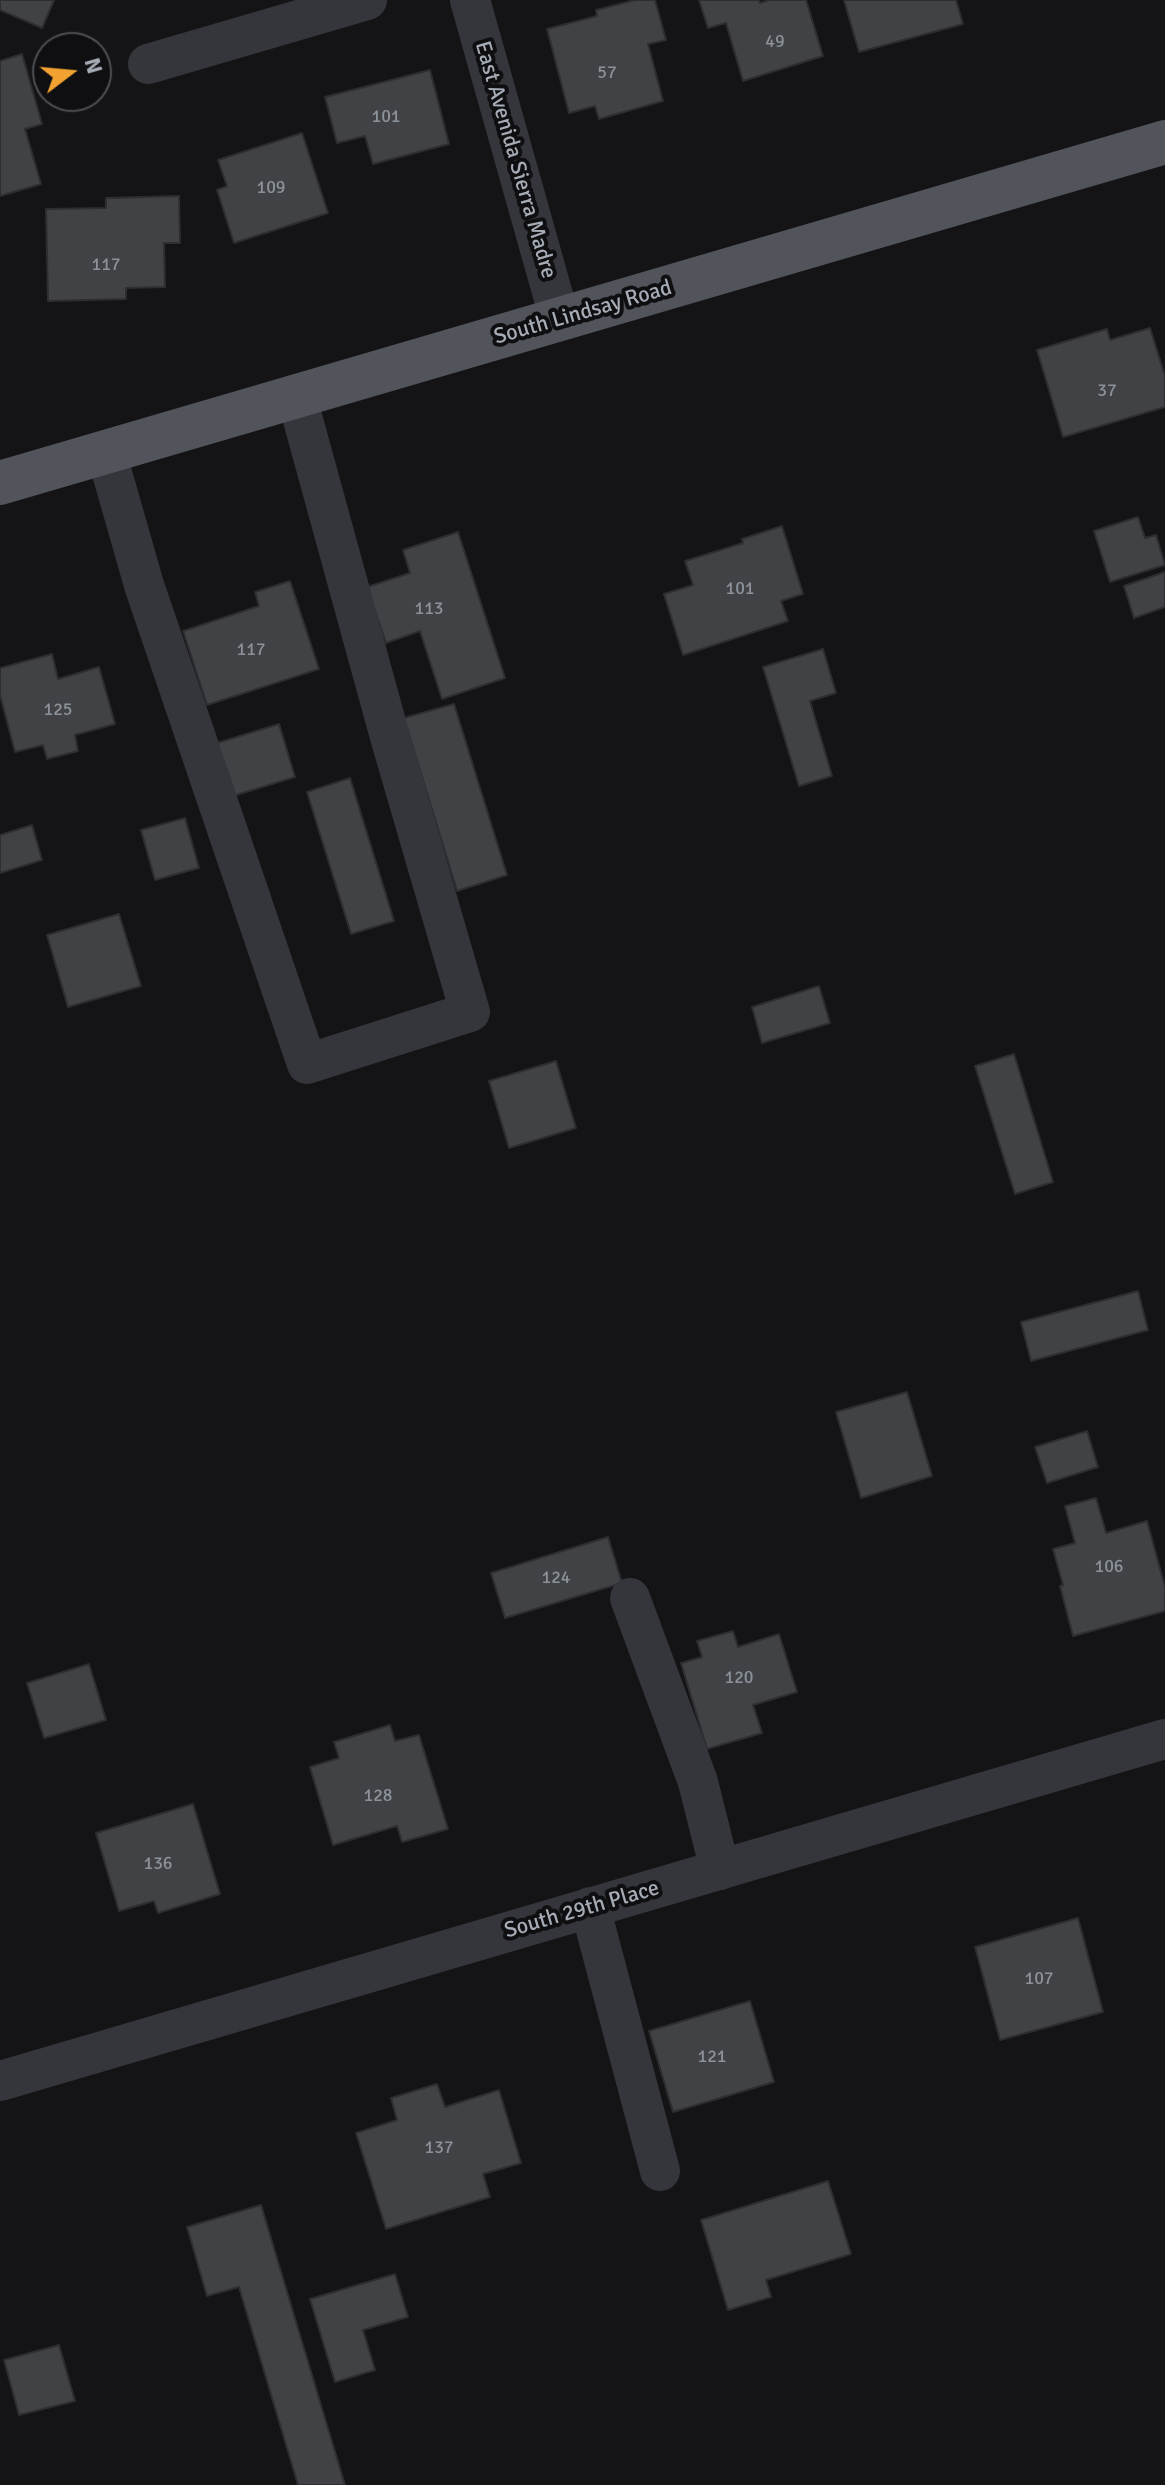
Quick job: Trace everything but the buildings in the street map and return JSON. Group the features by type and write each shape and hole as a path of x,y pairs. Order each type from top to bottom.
{"main road":[{"name":"South Lindsay Road","path":"0,483 1165,142"}],"street":[{"path":"148,64 367,0"},
{"name":"East Avenida Sierra Madre","path":"470,0 560,320"},
{"path":"106,452 144,585 307,1064 470,1012 390,737 297,398"},
{"path":"630,1598 698,1782 720,1870"},
{"name":"South 29th Place","path":"0,2081 1165,1739"},
{"path":"590,1907 660,2171"}]}
